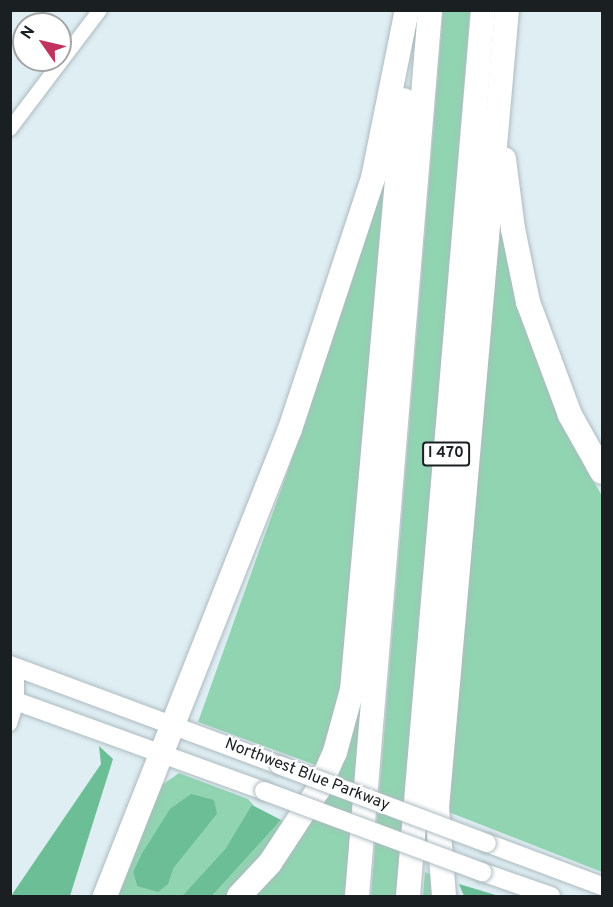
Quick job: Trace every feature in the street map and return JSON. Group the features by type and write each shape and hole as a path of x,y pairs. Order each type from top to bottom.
{"highway":[{"path":"105,897 290,429 356,236 388,116 406,10"},
{"path":"239,897 270,863 318,790 342,730 352,690 411,10"},
{"path":"357,897 430,10"},
{"name":"I 470","path":"408,897 483,10"},
{"path":"444,897 437,808 507,10"},
{"path":"501,85 513,230 528,302 570,415 603,472"}],"street":[{"path":"10,129 100,10"},
{"path":"10,724 14,700 14,667"},
{"name":"Northwest Blue Parkway","path":"14,667 603,886"},
{"name":"Northwest Blue Parkway","path":"14,700 551,897"}],"green space":[{"path":"443,11 470,11 398,896 371,896"},
{"path":"387,156 346,679 321,767 198,722 287,473"},
{"path":"499,188 554,401 577,452 602,496 602,872 446,811"},
{"path":"361,703 345,896 251,896 357,715"},
{"path":"99,746 113,759 70,896 11,896 101,764"},
{"path":"179,773 248,799 254,806 226,848 182,896 115,896 162,785","holes":["217,814 173,869 137,886 133,872 141,855"]},
{"path":"191,794 214,800 217,814 173,869 168,884 158,892 137,886 133,872 141,855 170,809"},
{"path":"252,805 281,820 212,896 182,896 226,848"},
{"path":"281,820 291,824 229,896 212,896"},
{"path":"425,872 432,875 436,896 423,896"},
{"path":"459,884 499,896 464,896"}]}
